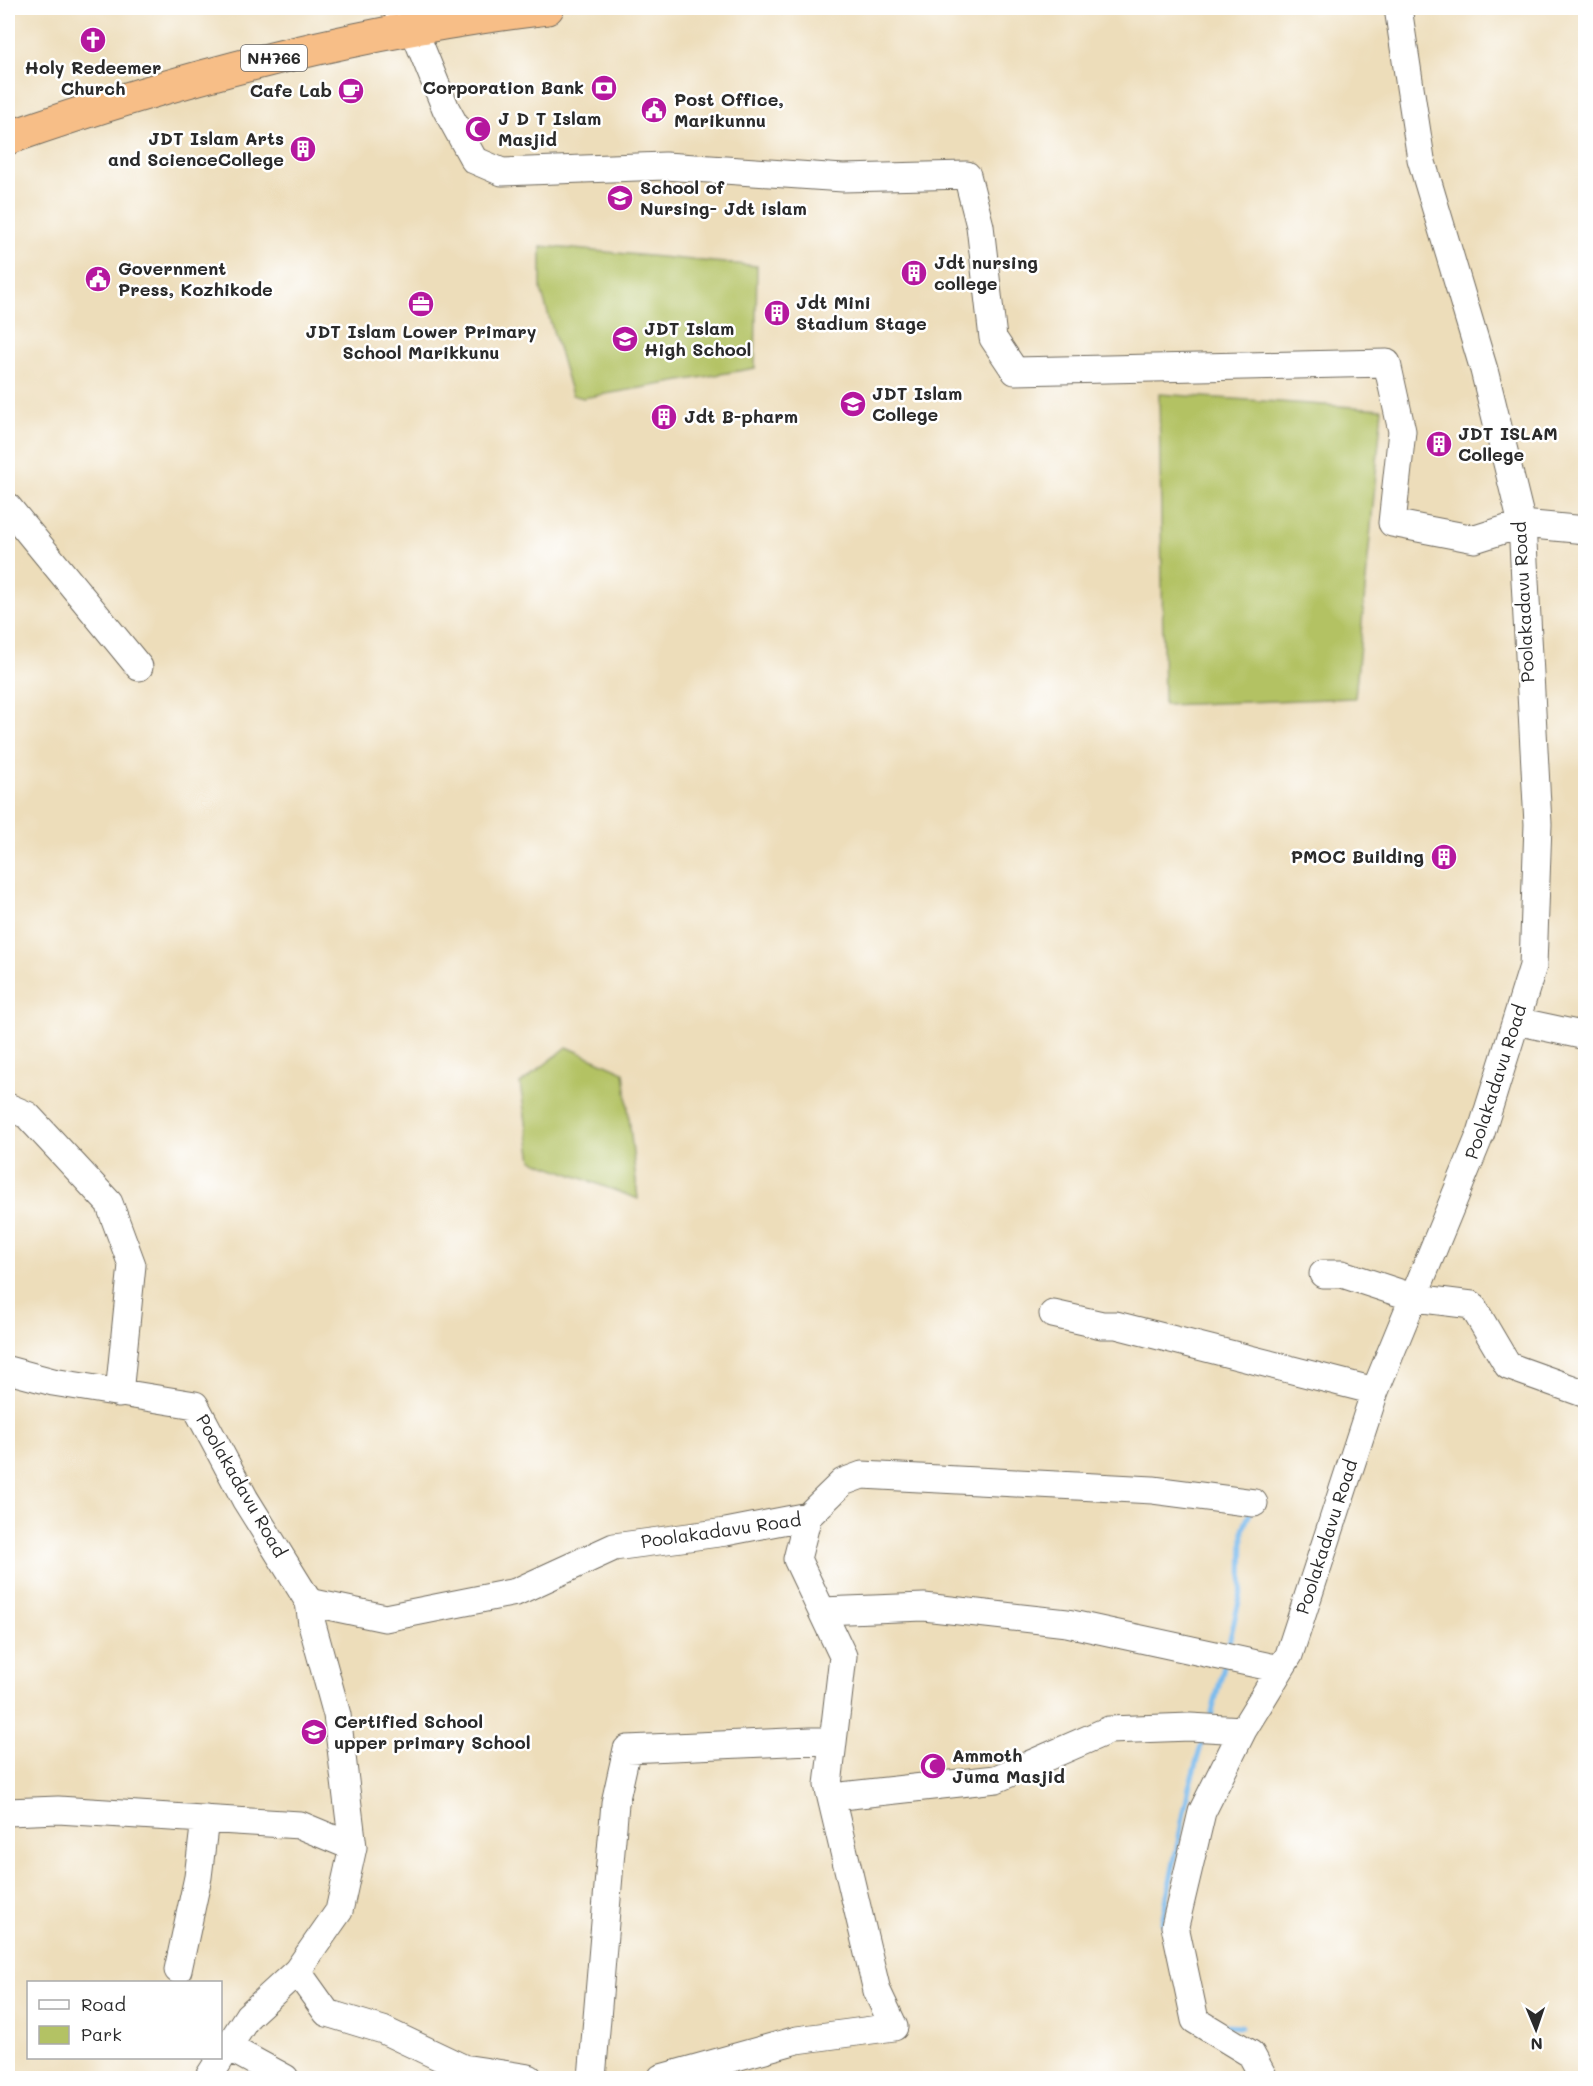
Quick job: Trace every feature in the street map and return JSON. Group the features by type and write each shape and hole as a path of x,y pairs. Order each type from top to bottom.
{"highway":[{"name":"NH766","path":"8,138 80,113 405,22 527,9"}],"street":[{"name":"Poolakadavu Road","path":"1264,2079 1251,2054 1195,2020 1175,1926 1202,1812 1243,1730 1289,1655 1375,1391 1481,1133 1533,966 1538,825 1522,524 1484,370 1421,159 1398,8"},
{"path":"405,22 446,109 474,160 502,172 665,166 843,178 967,175 980,226 993,338 1015,371 1387,363 1402,431 1392,523 1474,539 1522,524 1586,530"},
{"path":"8,507 139,668"},
{"path":"1516,1021 1586,1036"},
{"path":"8,1107 27,1115 109,1203 132,1265 119,1394 8,1370"},
{"path":"1323,1274 1342,1274 1415,1298 1472,1305 1508,1366 1586,1394"},
{"path":"1053,1314 1102,1325 1116,1325 1375,1391"},
{"name":"Poolakadavu Road","path":"119,1394 195,1405 245,1499 309,1602 312,1624 337,1715 353,1847 339,1911 297,1971 248,2016 222,2057"},
{"path":"808,1516 843,1482 862,1475 1153,1490 1254,1503"},
{"name":"Poolakadavu Road","path":"309,1602 385,1618 516,1592 614,1546 726,1532 808,1516 797,1559 843,1656 828,1785 877,1991 894,2027 797,2040 661,2079"},
{"path":"822,1611 924,1607 1067,1623 1280,1669"},
{"path":"832,1797 996,1779 1109,1730 1190,1727 1243,1730"},
{"path":"592,2079 615,1803 627,1749 833,1740"},
{"path":"8,1812 58,1810 300,1825 353,1847"},
{"path":"178,1970 198,1877 205,1819"},
{"path":"297,1971 327,2013 382,2030 463,2068 529,2079"},
{"path":"228,2047 285,2079"},
{"name":"Poolakadavu Road","path":"208,2079 220,2059"}],"green space":[{"path":"541,246 757,266 755,368 583,398 572,395 541,290"},
{"path":"1159,394 1382,409 1355,698 1164,705"},
{"path":"567,1047 624,1072 638,1199 532,1160 520,1084"}],"waterway":[{"path":"1227,1651 1242,1589 1243,1529 1251,1510"},
{"path":"1210,1720 1224,1666"},
{"path":"1165,1928 1162,1922 1189,1787 1204,1736"},
{"path":"1224,2025 1241,2026"}],"place":[{"name":"Holy Redeemer Church","path":"93,40"},
{"name":"Corporation Bank","path":"604,88"},
{"name":"Cafe Lab","path":"351,91"},
{"name":"Post Office, Marikunnu","path":"654,110"},
{"name":"J D T Islam Masjid","path":"478,129"},
{"name":"JDT Islam Arts and ScienceCollege","path":"303,149"},
{"name":"School of Nursing- Jdt islam","path":"620,198"},
{"name":"Jdt nursing college","path":"914,273"},
{"name":"Government Press, Kozhikode","path":"98,279"},
{"name":"JDT Islam Lower Primary School Marikkunu","path":"421,304"},
{"name":"Jdt Mini Stadium Stage","path":"777,313"},
{"name":"JDT Islam High School","path":"625,339"},
{"name":"JDT Islam College","path":"853,404"},
{"name":"Jdt B-pharm","path":"664,417"},
{"name":"JDT ISLAM College","path":"1439,444"},
{"name":"PMOC Building","path":"1444,857"},
{"name":"Certified School upper primary School","path":"314,1732"},
{"name":"Ammoth Juma Masjid","path":"933,1766"}]}
